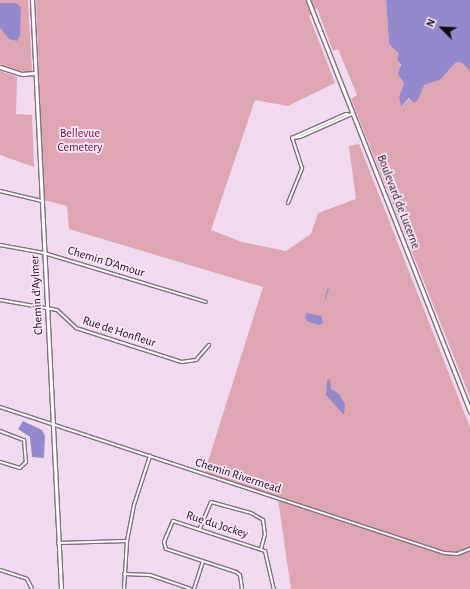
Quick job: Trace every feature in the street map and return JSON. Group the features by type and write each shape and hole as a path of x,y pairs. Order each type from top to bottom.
{"main road":[{"name":"Chemin d'Aylmer","path":"32,0 34,73 42,201 60,589"},
{"name":"Boulevard de Lucerne","path":"308,0 470,411"},
{"path":"0,68 22,74 34,73"}],"street":[{"path":"288,203 302,168 292,138 346,114 352,114"},
{"path":"0,191 42,201"},
{"name":"Chemin D'Amour","path":"0,245 44,253 206,302"},
{"name":"Rue de Honfleur","path":"0,300 59,311 76,328 182,362 196,360 209,345"},
{"name":"Chemin Rivermead","path":"0,407 445,553 457,554 470,548"},
{"path":"0,431 24,440 26,462 20,468 0,462"},
{"path":"124,589 127,542 134,505 150,456"},
{"path":"200,528 211,502 251,513 263,520 265,534 261,549"},
{"name":"Rue du Jockey","path":"242,589 240,575 166,548 164,544 173,521 200,528 261,549 268,556 274,589"},
{"path":"58,543 127,542"},
{"path":"194,589 203,562"},
{"path":"0,570 27,579 32,589"},
{"path":"124,574 150,575 191,589"}],"green space":[{"path":"0,0 28,0 32,71 27,73 0,64"},
{"name":"Bellevue Cemetery","path":"36,0 386,0 389,44 399,54 401,79 404,83 399,97 401,107 424,85 440,80 456,62 462,63 470,71 470,397 351,99 357,95 338,49 333,51 317,8 309,16 335,83 288,106 255,100 211,230 242,242 286,251 311,234 318,213 356,199 349,146 359,144 470,427 470,589 291,589 278,499 204,474 263,287 69,229 67,206 44,200"},
{"path":"0,71 17,77 16,114 32,115 34,167 0,155"}],"shaded area":[{"path":"386,0 470,0 470,71 462,63 456,62 440,80 424,85 418,100 414,103 409,98 401,107 399,97 404,83 398,74 401,65 397,59 399,54 389,44"},
{"path":"0,3 16,3 21,7 20,36 17,41 9,39 0,28"},
{"path":"307,313 321,316 323,323 320,325 308,322 305,317"},
{"path":"330,379 331,389 339,394 345,404 344,415 326,395 327,380"},
{"path":"23,421 42,430 45,436 44,458 32,457 30,437 18,429"}],"waterway":[{"path":"325,298 328,287"}]}
